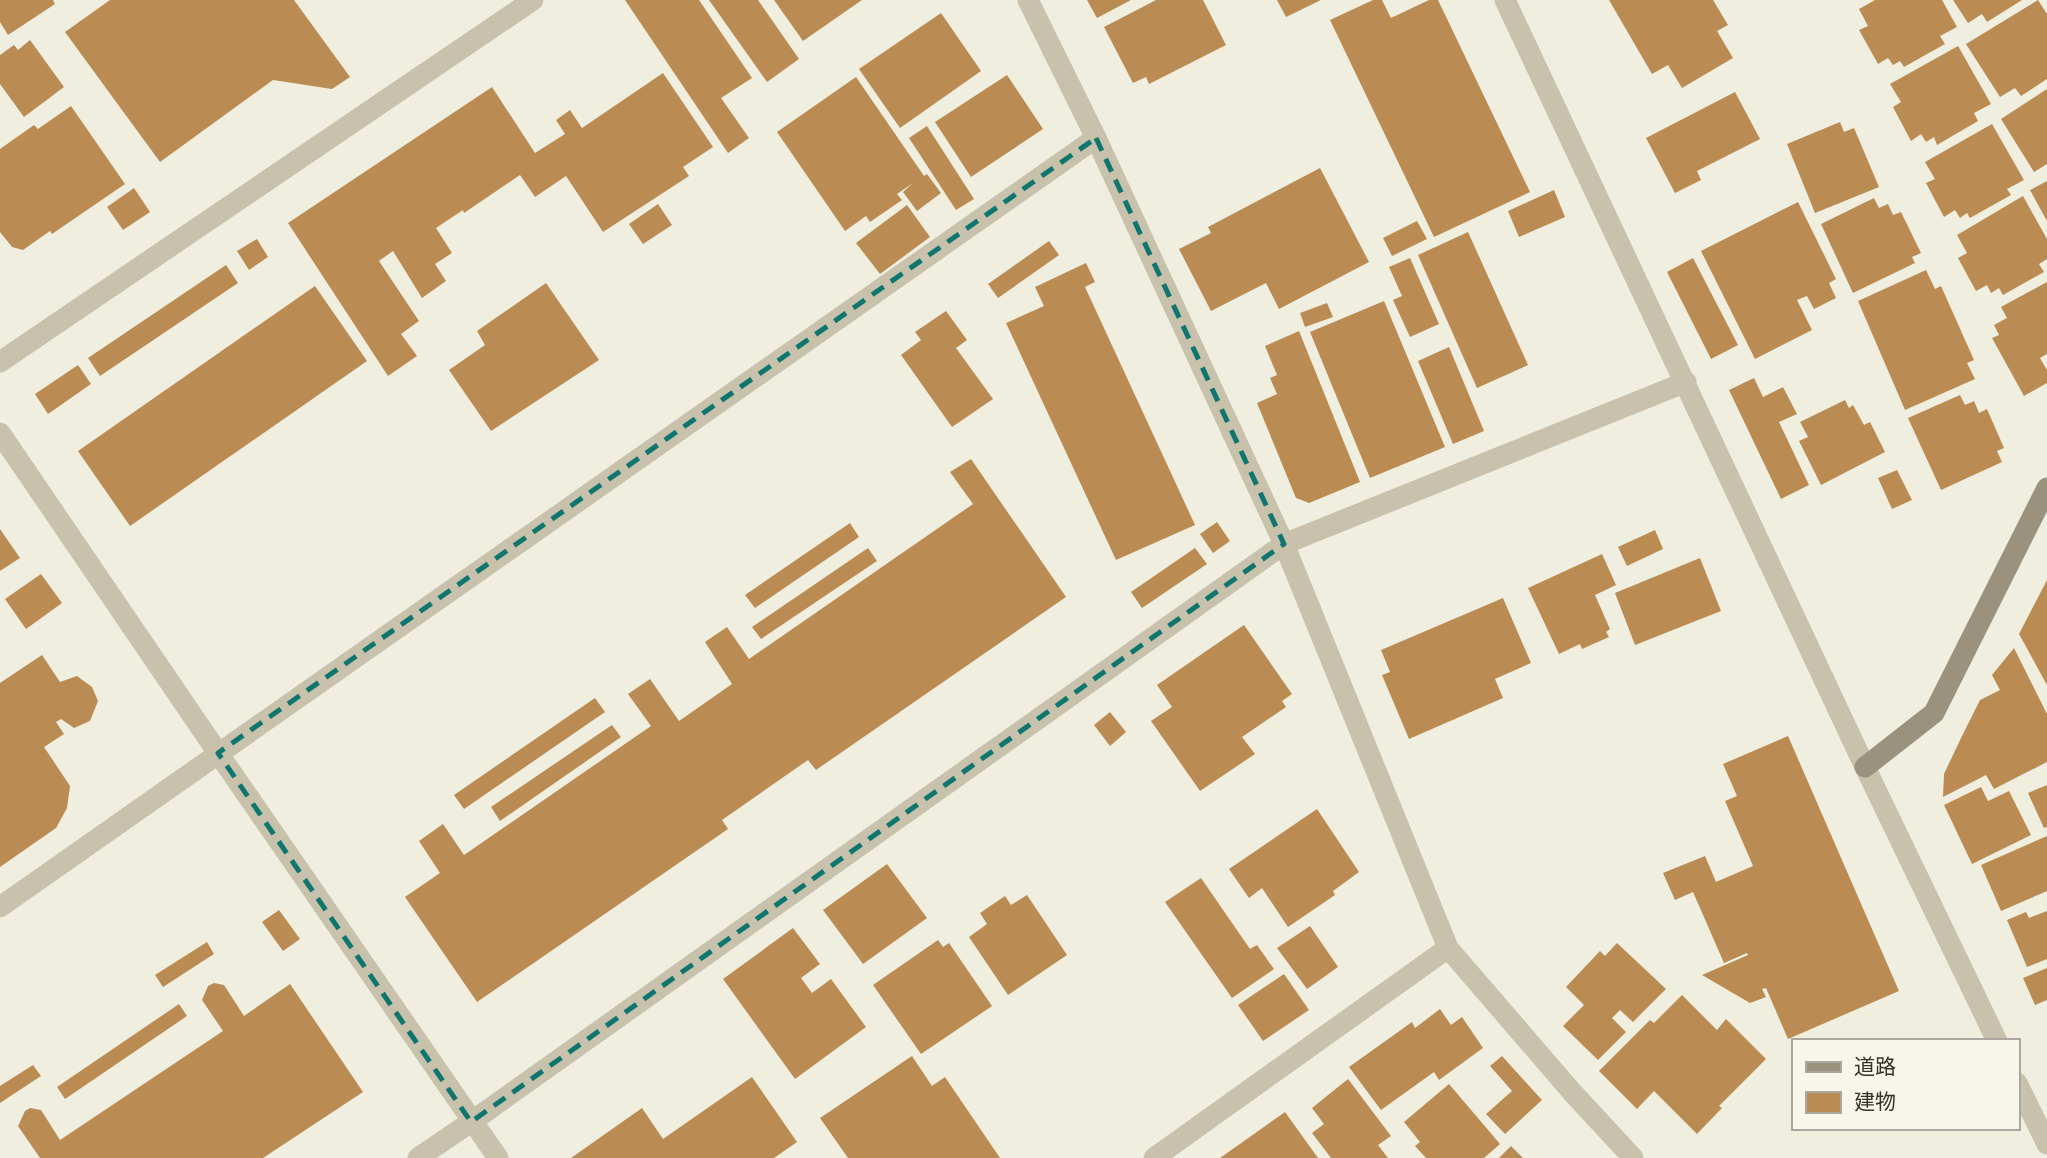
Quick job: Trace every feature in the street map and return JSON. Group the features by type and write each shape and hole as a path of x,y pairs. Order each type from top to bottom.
{"street":[{"path":"0,362 533,0"},
{"path":"1028,0 1096,138 1284,544 1448,948 1572,1092 1633,1158"},
{"path":"1505,0 1996,1039"},
{"path":"0,907 1096,138"},
{"path":"418,1158 1284,544 1686,382"},
{"path":"0,433 498,1158"},
{"path":"1866,767 1934,713 2047,488"},
{"path":"1154,1158 1448,948"},
{"path":"2019,1087 2047,1144"}],"highlighted area":[{"path":"1096,138 1284,544 471,1122 218,753"}],"building":[{"path":"0,0 53,0 55,4 8,35 0,22"},
{"path":"110,0 294,0 350,77 332,89 273,80 160,162 65,32"},
{"path":"625,0 699,0 752,78 721,98 749,138 728,153"},
{"path":"709,0 758,0 799,59 767,82"},
{"path":"774,0 862,0 803,41"},
{"path":"1087,0 1131,0 1097,18"},
{"path":"1156,0 1203,0 1226,45 1149,84 1146,77 1133,83 1104,27"},
{"path":"1277,0 1321,0 1286,17"},
{"path":"1373,0 1382,0 1391,18 1429,0 1438,0 1530,192 1434,237 1330,20"},
{"path":"1609,0 1713,0 1728,25 1717,31 1733,58 1682,88 1668,65 1652,74"},
{"path":"1875,0 1942,0 1957,27 1940,36 1945,44 1904,67 1900,61 1893,65 1888,58 1878,64 1859,30 1868,26 1859,9"},
{"path":"1953,0 2022,0 1987,22 1982,14 1968,23"},
{"path":"2038,0 2047,14 2047,79 2021,96 2015,88 2000,97 1966,44"},
{"path":"941,13 981,71 900,128 859,69"},
{"path":"30,40 64,87 24,117 0,84 0,55 14,45 18,50"},
{"path":"1958,46 1991,104 1974,113 1978,121 1937,145 1934,137 1926,142 1921,134 1911,141 1893,107 1901,102 1890,84"},
{"path":"663,73 713,147 683,167 689,176 603,232 566,176 535,197 520,175 464,213 463,210 436,228 452,253 435,264 446,281 422,298 393,251 379,261 419,321 401,334 417,356 388,376 288,223 492,87 535,153 565,134 556,120 570,110 582,128"},
{"path":"1007,75 1043,129 971,177 935,122"},
{"path":"856,77 924,176 927,174 941,193 917,211 903,192 913,183 897,194 902,200 870,222 866,216 845,231 777,132"},
{"path":"2047,89 2047,164 2034,172 2001,119"},
{"path":"1735,92 1760,139 1697,171 1701,180 1675,193 1646,138"},
{"path":"71,106 125,184 52,234 50,231 23,250 12,247 0,232 0,149 34,125 38,129"},
{"path":"1840,122 1844,132 1854,128 1879,187 1815,213 1787,144"},
{"path":"1992,124 2024,180 2007,189 2011,195 1970,218 1967,213 1960,218 1955,210 1944,217 1926,183 1935,179 1925,162"},
{"path":"927,126 974,199 956,210 909,138"},
{"path":"1320,168 1369,262 1279,309 1266,283 1211,311 1179,249 1211,233 1208,227"},
{"path":"2047,181 2047,221 2030,190"},
{"path":"134,188 150,212 123,230 107,207"},
{"path":"1554,190 1565,217 1519,237 1508,211"},
{"path":"2023,196 2047,239 2047,259 2039,264 2044,272 2003,295 1999,288 1991,293 1987,285 1976,291 1958,258 1967,253 1957,235"},
{"path":"1874,198 1879,208 1888,204 1893,215 1901,212 1921,253 1912,257 1915,263 1853,293 1821,224"},
{"path":"1798,202 1836,279 1829,283 1836,298 1814,309 1807,296 1797,300 1812,330 1755,359 1701,251"},
{"path":"658,204 672,225 643,244 629,224"},
{"path":"907,205 930,237 880,274 856,243"},
{"path":"1417,221 1427,239 1392,256 1383,238"},
{"path":"1468,232 1528,365 1477,388 1418,255"},
{"path":"257,239 268,257 249,270 237,251"},
{"path":"1049,241 1059,255 998,298 988,284"},
{"path":"1410,258 1439,324 1410,337 1393,300 1402,296 1389,267"},
{"path":"1693,258 1738,345 1711,359 1667,272"},
{"path":"1086,263 1095,282 1085,287 1195,525 1116,560 1006,323 1044,306 1035,287"},
{"path":"226,265 238,283 100,376 88,358"},
{"path":"1926,270 1935,289 1941,286 1974,360 1967,363 1975,379 1905,410 1858,301"},
{"path":"2047,282 2047,354 2040,358 2047,370 2047,383 2024,396 1992,338 1999,335 1994,325 2007,318 2001,307"},
{"path":"546,283 599,360 491,431 449,370 485,345 477,331"},
{"path":"315,286 367,361 130,526 78,451"},
{"path":"1384,301 1445,447 1370,478 1310,332"},
{"path":"1327,303 1333,317 1305,327 1300,313"},
{"path":"946,311 967,340 956,348 993,399 952,427 901,355 921,340 915,332"},
{"path":"1299,331 1360,482 1309,503 1296,498 1257,403 1277,394 1270,378 1277,375 1265,346"},
{"path":"1449,347 1484,431 1453,444 1418,361"},
{"path":"78,365 91,384 48,414 35,394"},
{"path":"1754,378 1763,397 1783,387 1797,414 1779,422 1809,485 1781,499 1729,390"},
{"path":"1960,395 1965,405 1974,401 1979,413 1987,409 2004,448 1997,451 2002,462 1941,490 1908,418"},
{"path":"1845,400 1849,408 1853,405 1864,425 1870,422 1885,452 1821,485 1799,441 1808,437 1800,422"},
{"path":"971,459 1066,597 816,770 808,760 722,820 728,829 477,1002 405,897 440,873 419,841 443,824 464,855 651,726 628,694 650,679 679,721 732,684 705,642 727,627 749,659 973,504 950,472"},
{"path":"1897,470 1912,500 1892,509 1878,478"},
{"path":"1217,522 1230,541 1213,553 1200,534"},
{"path":"850,523 859,537 755,608 745,595"},
{"path":"0,529 20,558 0,571"},
{"path":"1655,530 1663,549 1627,566 1618,547"},
{"path":"868,548 877,561 761,639 752,627"},
{"path":"1195,548 1207,564 1142,608 1131,592"},
{"path":"1602,554 1616,585 1595,595 1610,629 1606,632 1609,637 1582,649 1580,644 1559,654 1528,588"},
{"path":"1700,558 1721,611 1635,645 1615,593"},
{"path":"41,574 62,603 26,629 5,599"},
{"path":"2047,580 2047,685 2019,634"},
{"path":"1503,598 1531,663 1495,679 1503,698 1409,739 1382,675 1390,672 1381,650"},
{"path":"1244,625 1292,694 1282,701 1286,707 1242,737 1255,754 1200,791 1151,721 1172,707 1157,685"},
{"path":"2014,648 2047,714 2047,762 1994,789 1986,775 1943,797 1944,774 1961,738 1980,700 2000,690 1992,675"},
{"path":"42,655 60,682 77,676 92,687 98,701 90,721 74,728 61,719 56,722 64,734 44,747 70,786 67,808 56,828 0,867 0,683"},
{"path":"595,698 605,712 464,809 454,795"},
{"path":"1110,712 1126,732 1110,746 1094,725"},
{"path":"612,725 621,737 500,821 491,807"},
{"path":"1788,736 1899,991 1788,1039 1766,988 1762,989 1766,997 1750,1003 1702,975 1748,955 1747,953 1724,963 1693,892 1675,900 1663,873 1705,856 1716,882 1753,866 1725,801 1737,796 1723,764"},
{"path":"2047,785 2047,827 2044,828 2028,793"},
{"path":"1981,787 1988,801 2009,791 2031,835 1972,864 1944,805"},
{"path":"1317,809 1359,872 1333,891 1335,895 1288,927 1262,888 1249,898 1229,869"},
{"path":"2047,836 2047,891 2001,911 1981,865"},
{"path":"887,864 927,918 863,964 823,910"},
{"path":"1201,878 1250,949 1257,945 1274,969 1232,998 1165,902"},
{"path":"1027,895 1067,955 1008,995 969,937 987,924 980,913 1005,896 1011,905"},
{"path":"279,910 300,939 283,951 262,922"},
{"path":"2047,911 2047,959 2027,967 2007,920 2026,912 2029,918"},
{"path":"1310,926 1338,967 1307,989 1277,948"},
{"path":"793,928 820,964 801,978 812,993 831,979 866,1027 795,1079 723,979"},
{"path":"938,940 943,947 949,943 992,1006 921,1054 873,985"},
{"path":"207,942 214,954 163,987 155,975"},
{"path":"1617,943 1666,989 1633,1022 1620,1010 1612,1018 1626,1032 1598,1060 1563,1026 1584,1005 1566,987 1600,951 1605,956"},
{"path":"2047,968 2047,1000 2035,1005 2023,978"},
{"path":"1284,974 1309,1010 1263,1041 1238,1005"},
{"path":"214,983 224,985 244,1016 290,984 363,1092 263,1158 40,1158 18,1126 25,1111 30,1108 41,1110 60,1140 223,1031 202,1000 208,986"},
{"path":"1682,995 1717,1030 1726,1019 1766,1059 1719,1106 1722,1108 1697,1134 1654,1091 1637,1109 1599,1071 1650,1020 1654,1023"},
{"path":"179,1004 187,1016 65,1099 57,1087"},
{"path":"1440,1009 1451,1025 1462,1017 1483,1048 1439,1080 1434,1072 1381,1110 1349,1067 1412,1022 1415,1028"},
{"path":"912,1056 932,1086 945,1077 1000,1158 848,1158 820,1118"},
{"path":"1502,1056 1542,1100 1505,1134 1486,1114 1512,1091 1490,1066"},
{"path":"33,1065 41,1076 0,1103 0,1086"},
{"path":"752,1077 797,1142 774,1158 571,1158 642,1108 663,1139"},
{"path":"1348,1079 1391,1136 1378,1145 1388,1158 1331,1158 1312,1133 1324,1124 1312,1108"},
{"path":"1449,1084 1500,1144 1484,1158 1426,1158 1415,1146 1420,1142 1404,1122"},
{"path":"1285,1112 1318,1158 1220,1158"},
{"path":"1511,1146 1523,1158 1499,1158"}]}
